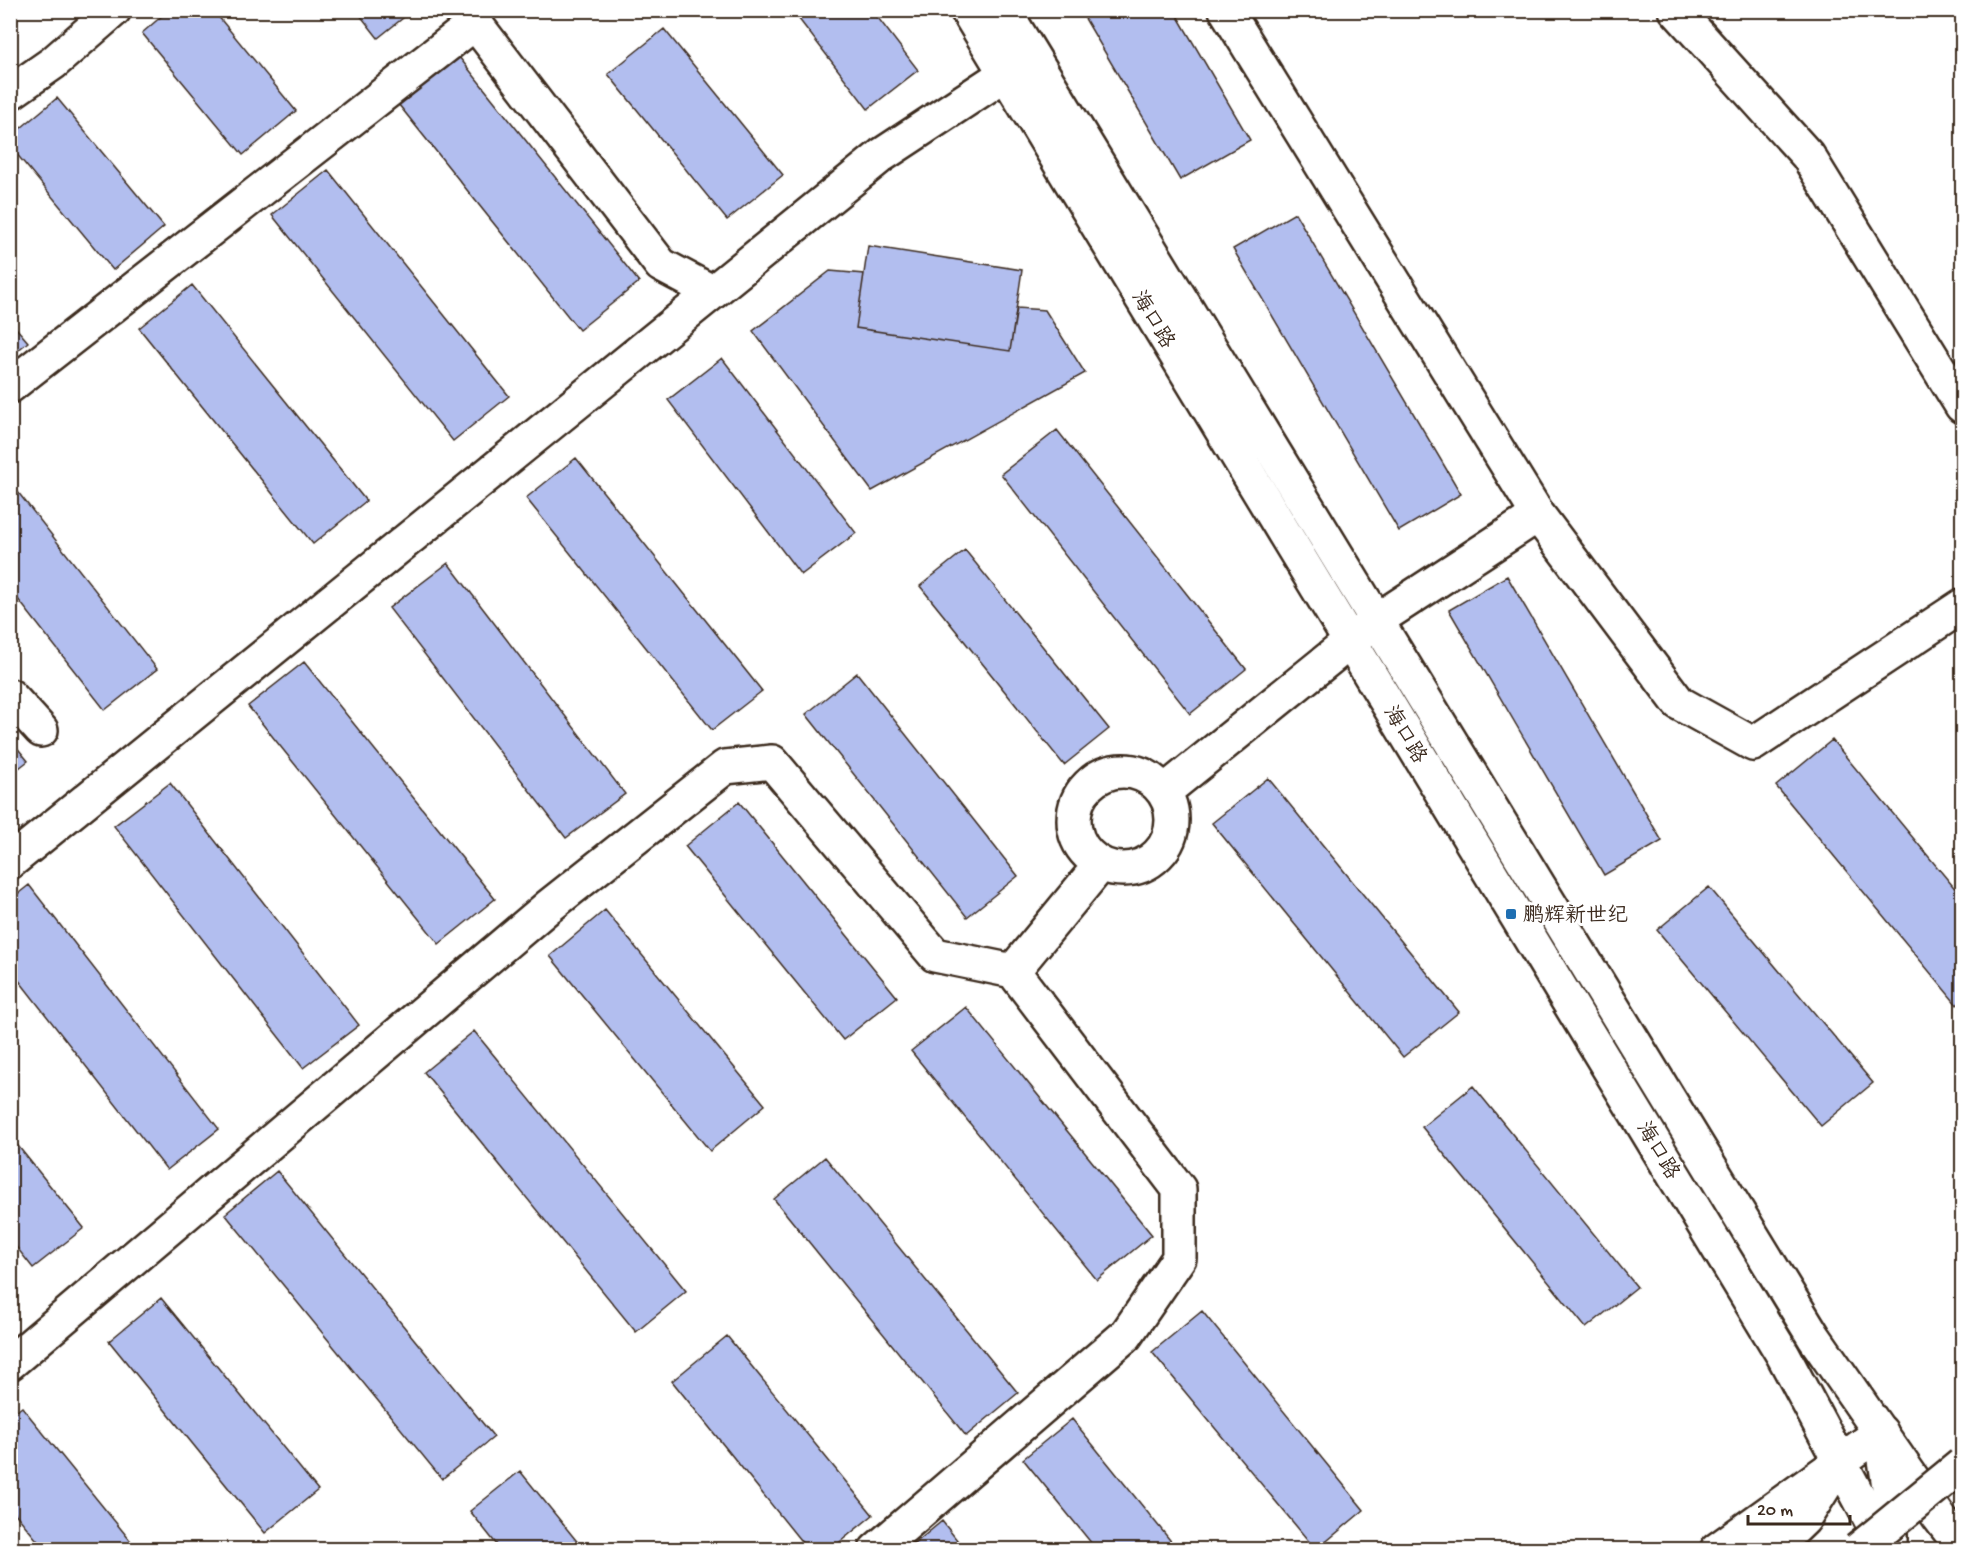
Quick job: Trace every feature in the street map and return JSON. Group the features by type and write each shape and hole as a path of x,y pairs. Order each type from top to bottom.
{"main road":[{"path":"10,93 53,63 114,10"},
{"name":"海口路","path":"967,10 1783,1355 1889,1550"},
{"name":"海口路","path":"1004,10 1808,1326 1962,1546"},
{"path":"1226,10 1539,515 1679,703 1752,744 1962,606"},
{"path":"1676,10 1808,156 1962,406"},
{"path":"10,386 475,23 661,265 712,292"},
{"path":"10,862 882,155 1033,56"},
{"path":"1164,792 1377,620 1539,515"},
{"path":"10,696 41,730"},
{"path":"10,1363 548,907 725,767 772,762 935,955 1013,971 1179,1189 1179,1258 1126,1335 876,1550"},
{"path":"1122,770 1138,772 1153,780 1164,792 1171,807 1172,823 1169,839 1148,863 1132,868 1116,868 1101,864 1083,847 1074,825 1075,808 1086,787 1106,773 1122,770"},
{"path":"1013,971 1101,864"},
{"path":"1717,1550 1881,1432 1890,1494 1889,1550"},
{"path":"1772,1550 1804,1519 1840,1461"},
{"path":"1858,1550 1962,1464"}],"building":[{"path":"169,10 213,10 296,111 243,155 142,33"},
{"path":"356,10 413,10 378,38"},
{"path":"792,10 872,10 918,70 868,109"},
{"path":"1080,10 1174,10 1250,140 1180,180"},
{"path":"664,29 783,175 727,220 608,74"},
{"path":"455,52 639,282 579,330 395,100"},
{"path":"57,98 164,227 113,270 10,146 10,137"},
{"path":"328,170 509,396 453,441 272,215"},
{"path":"1295,213 1461,494 1399,531 1233,249"},
{"path":"868,246 1022,270 1010,351 856,328"},
{"path":"830,271 864,274 856,328 1010,351 1017,308 1045,310 1085,373 872,491 753,331"},
{"path":"192,285 366,501 313,544 139,328"},
{"path":"10,321 28,342 10,357"},
{"path":"722,358 856,533 801,575 668,400"},
{"path":"1057,430 1246,669 1190,714 1001,474"},
{"path":"576,458 762,691 712,730 526,498"},
{"path":"10,482 157,669 105,710 10,589"},
{"path":"965,550 1109,729 1064,765 920,586"},
{"path":"448,563 625,794 566,838 389,608"},
{"path":"1507,576 1662,841 1604,875 1449,610"},
{"path":"304,662 495,899 439,944 248,706"},
{"path":"857,673 1018,876 967,917 806,714"},
{"path":"10,739 28,761 10,775"},
{"path":"1832,740 1962,897 1962,1000 1957,1005 1776,786"},
{"path":"1268,778 1459,1012 1403,1057 1212,823"},
{"path":"170,783 359,1025 303,1068 114,826"},
{"path":"739,802 897,997 843,1040 685,846"},
{"path":"29,885 219,1129 167,1170 10,969 10,900"},
{"path":"1709,887 1873,1083 1821,1126 1657,930"},
{"path":"605,910 765,1105 710,1151 550,956"},
{"path":"966,1007 1152,1235 1097,1280 911,1051"},
{"path":"474,1031 686,1291 636,1332 424,1072"},
{"path":"1473,1086 1637,1287 1586,1328 1422,1127"},
{"path":"10,1136 84,1228 33,1268 10,1239"},
{"path":"825,1157 1018,1393 966,1436 774,1199"},
{"path":"277,1171 494,1437 442,1479 225,1214"},
{"path":"161,1298 318,1490 265,1533 109,1341"},
{"path":"1202,1311 1364,1510 1316,1550 1152,1352"},
{"path":"727,1336 873,1515 830,1550 808,1550 672,1381"},
{"path":"22,1407 138,1550 45,1550 10,1507 10,1416"},
{"path":"1072,1419 1178,1550 1097,1550 1023,1459"},
{"path":"520,1471 584,1550 501,1550 470,1511"},
{"path":"942,1521 965,1550 907,1550"}],"place":[{"name":"鹏辉新世纪","path":"1511,914"}]}
